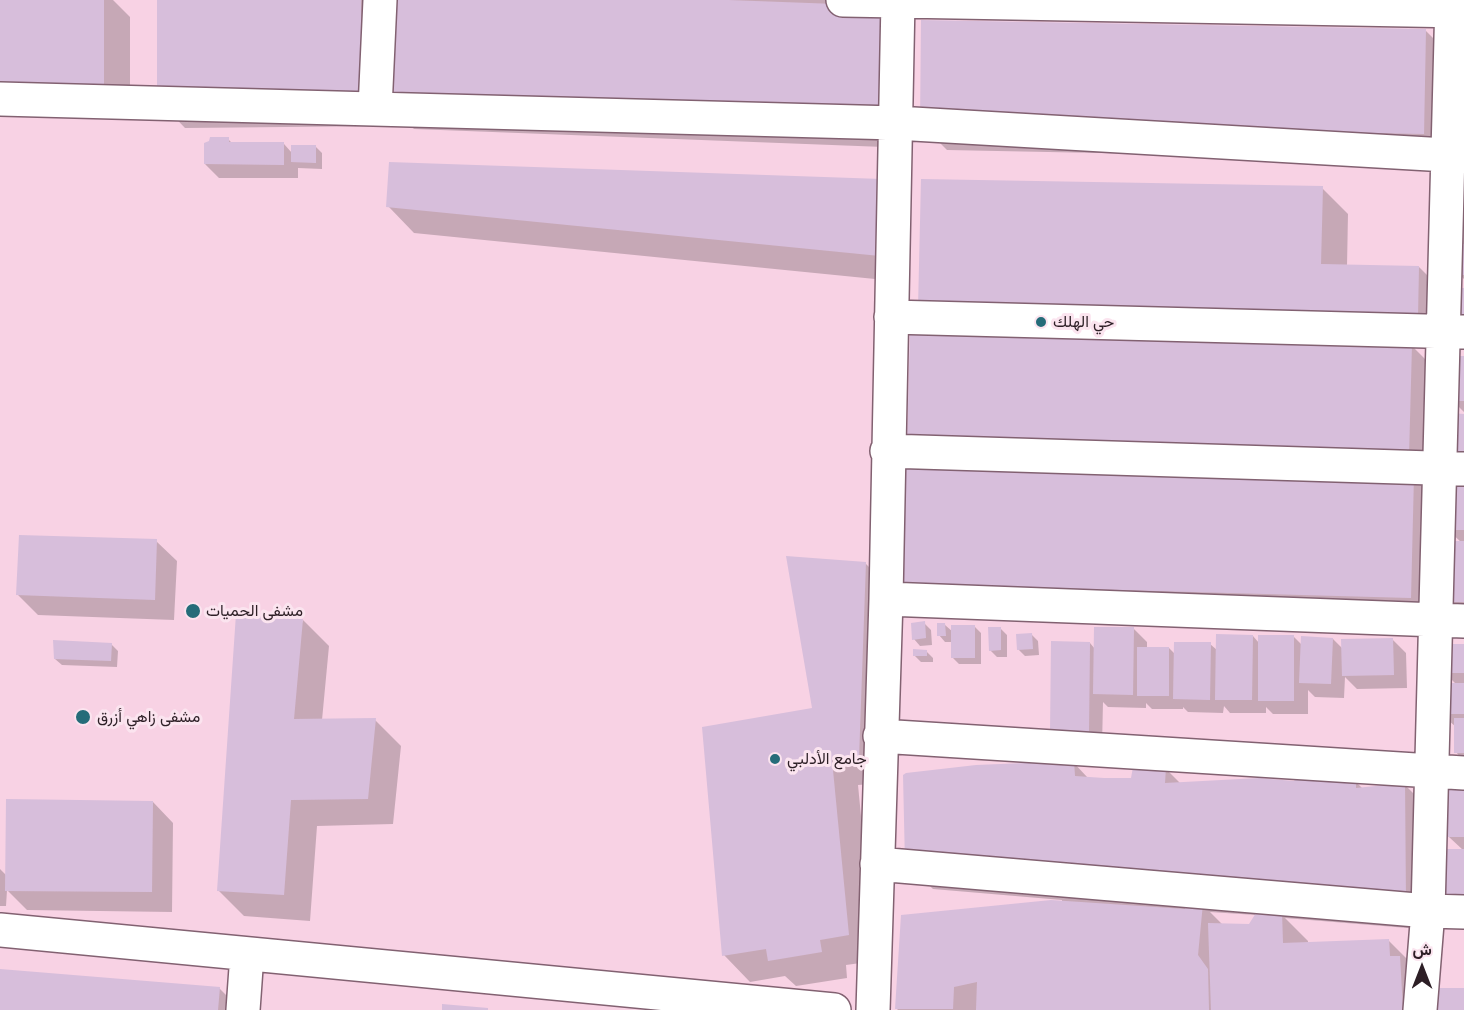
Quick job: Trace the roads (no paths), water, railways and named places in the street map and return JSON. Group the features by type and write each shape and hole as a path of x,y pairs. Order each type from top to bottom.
{"street":[{"path":"375,109 380,0"},
{"path":"843,0 1456,8 1450,621 1432,772 1428,911 1420,1010"},
{"path":"873,1010 885,598 898,0"},
{"path":"0,99 896,123 1456,156"},
{"path":"891,317 1453,332"},
{"path":"887,451 1452,469"},
{"path":"885,598 1450,621"},
{"path":"880,736 1464,773"},
{"path":"877,864 1428,911 1464,912"},
{"path":"0,930 834,1010"},
{"path":"243,1010 247,954"}],"place":[{"name":"حي الهلك","path":"1041,322"},
{"name":"مشفى الحميات","path":"193,611"},
{"name":"مشفى زاهي أزرق","path":"83,717"},
{"name":"جامع الأدلبي","path":"775,759"}]}
